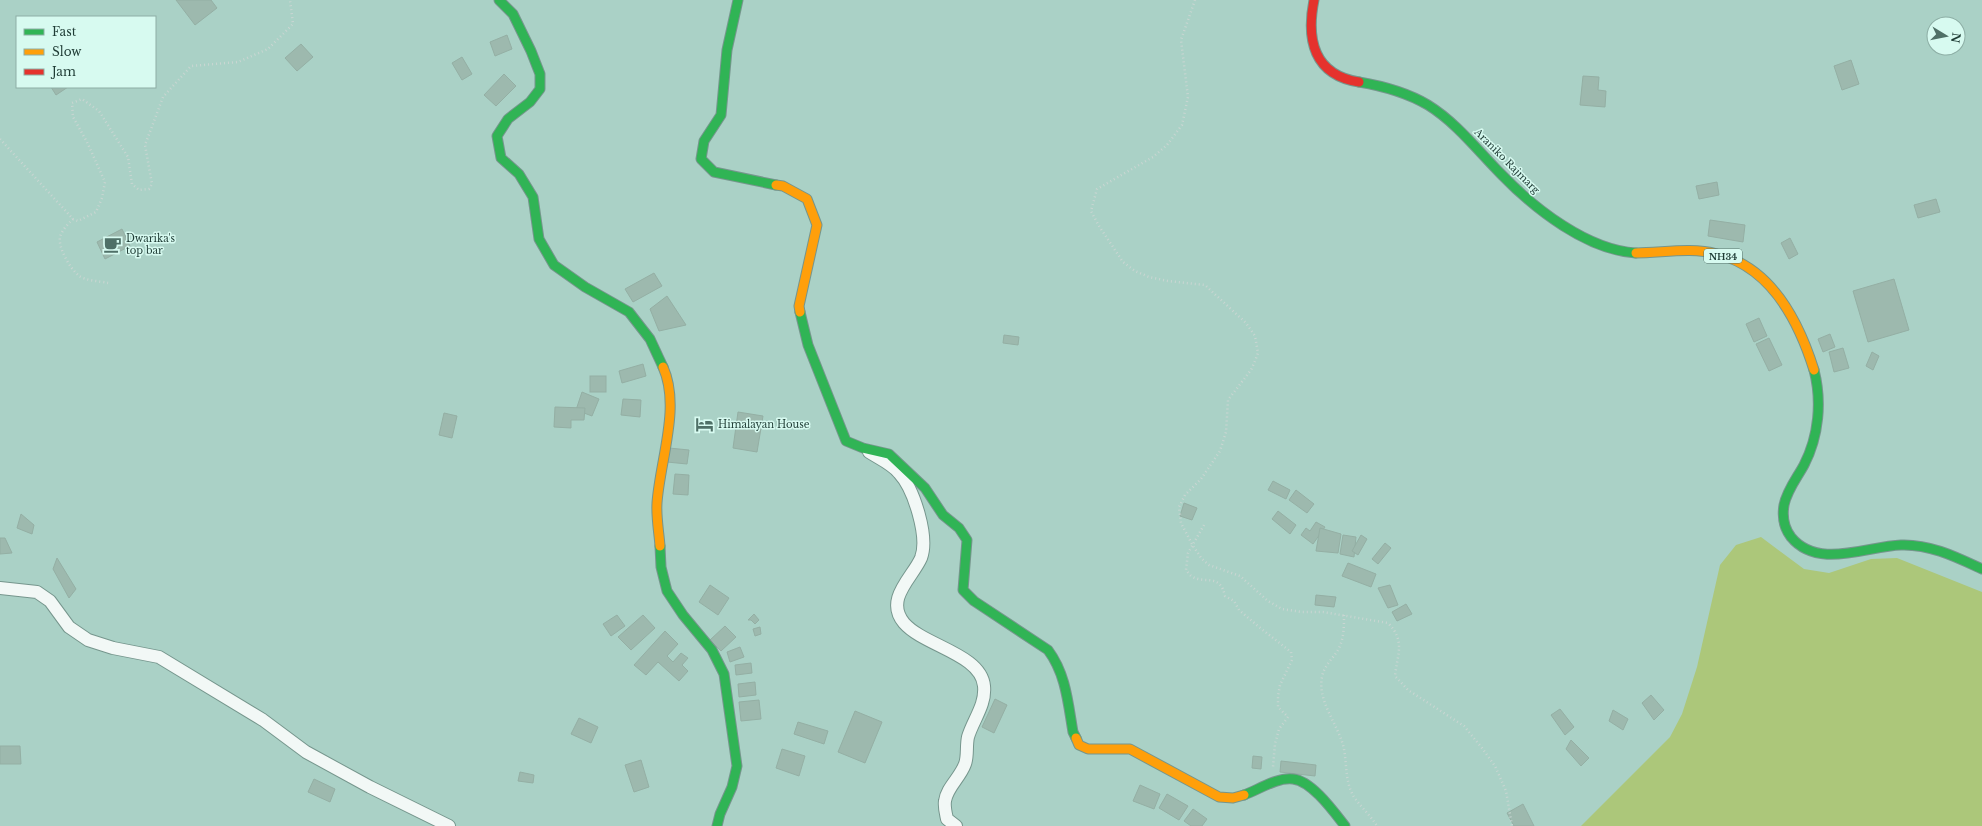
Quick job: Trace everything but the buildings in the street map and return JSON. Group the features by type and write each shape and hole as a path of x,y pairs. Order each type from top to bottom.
{"main road":[{"path":"500,0 512,14 532,51 540,74 540,89 530,102 508,119 497,136 501,158 519,174 533,197 539,239 554,265 585,287 629,312 650,339 666,374 671,402 657,504 661,566 667,590 683,615 712,650 724,674 737,766 732,787 720,814 717,826"},
{"path":"738,0 727,50 721,115 704,141 701,159 714,172 783,186 807,199 817,225 799,306 808,345 846,441 863,448 889,454 925,488 943,515 959,528 967,540 964,590 974,601 1048,650 1056,661 1064,680 1072,732 1079,744 1088,749 1130,749 1219,797 1231,800 1268,785 1292,779 1300,781 1321,799 1345,826"},
{"name":"Araniko Rajmarg","path":"1314,0 1311,15 1310,37 1318,57 1331,72 1349,80 1382,86 1406,94 1428,105 1455,125 1526,198 1574,230 1604,247 1622,252 1645,254 1674,250 1704,251 1732,259 1758,274 1778,295 1804,341 1814,367 1820,393 1819,414 1814,438 1808,457 1787,492 1783,516 1788,534 1800,546 1830,555 1902,545 1943,551 1982,569"}],"street":[{"path":"863,448 899,472 913,494 923,535 921,558 908,576 898,596 898,610 904,622 923,638 970,662 979,671 984,686 982,707 974,721 968,739 964,765 958,777 950,786 944,802 947,819 956,826"},
{"path":"0,588 37,592 50,601 69,627 88,640 114,648 159,657 263,720 306,752 370,787 449,826"}],"path":[{"path":"0,139 73,219 78,221 96,212 102,198 105,182 87,142 73,117 72,103 82,99 99,111 128,157 132,184 139,190 149,188 152,184 145,145 163,97 191,66 238,62 268,49 293,24 290,0"},
{"path":"1195,0 1181,40 1188,97 1182,125 1167,145 1153,157 1097,189 1091,211 1123,262 1135,271 1149,277 1168,281 1205,285 1246,323 1255,336 1258,353 1251,370 1228,400 1226,432 1220,451 1201,479 1185,495 1179,507 1181,522 1193,546 1202,559 1210,565 1240,576 1275,606 1290,612 1324,612 1388,623 1394,629 1400,643 1395,676 1408,690 1464,726 1482,748 1495,766 1506,791 1512,826"},
{"path":"73,219 64,229 60,238 62,248 71,266 79,276 108,283"},
{"path":"1204,525 1188,554 1186,570 1193,578 1216,582 1224,589 1225,596 1234,601 1240,610 1274,640 1291,652 1292,660 1278,696 1278,707 1288,717 1279,729 1275,744 1273,770"},
{"path":"1344,615 1343,638 1339,649 1326,666 1321,684 1324,697 1341,737 1346,772 1350,787 1355,797 1377,826"}],"green space":[{"path":"1761,537 1804,569 1829,573 1871,559 1897,558 1982,592 1982,826 1581,826 1670,737 1682,714 1697,667 1720,565 1736,545"}],"traffic: fast":[{"path":"499,0 513,14 531,51 540,74 540,89 530,102 508,119 497,136 501,158 519,174 533,197 539,239 554,265 585,287 629,312 650,339 663,367"},
{"path":"738,0 727,50 721,115 704,141 701,159 714,172 776,185"},
{"path":"1359,82 1394,90 1411,96 1428,105 1439,112 1458,129 1515,188 1546,214 1563,226 1599,244 1618,250 1636,253"},
{"path":"800,312 808,345 846,441 863,448 889,454 925,488 943,515 959,528 967,540 963,590 974,601 1048,650 1063,679 1073,732 1076,738"},
{"path":"1814,370 1818,394 1818,418 1816,430 1809,454 1790,489 1784,505 1784,522 1791,537 1802,547 1815,552 1829,554 1858,552 1888,546 1912,545 1943,552 1982,569"},
{"path":"660,546 661,567 667,591 683,615 712,650 724,674 737,766 732,787 720,814 717,826"},
{"path":"1244,795 1281,780 1293,779 1300,781 1315,791 1345,826"}],"traffic: slow":[{"path":"776,185 783,186 807,199 817,225 799,306 800,312"},
{"path":"1636,253 1687,251 1707,252 1736,261 1753,271 1780,299 1791,316 1800,333 1814,370"},
{"path":"660,546 657,503 670,416 668,383 663,367"},
{"path":"1076,738 1079,745 1088,749 1130,749 1219,797 1233,798 1244,795"}],"traffic: jam":[{"path":"1314,0 1311,29 1313,42 1323,64 1332,72 1344,78 1359,82"}],"place":[{"name":"Dwarika's top bar","path":"113,244"},
{"name":"Himalayan House","path":"705,424"}]}
